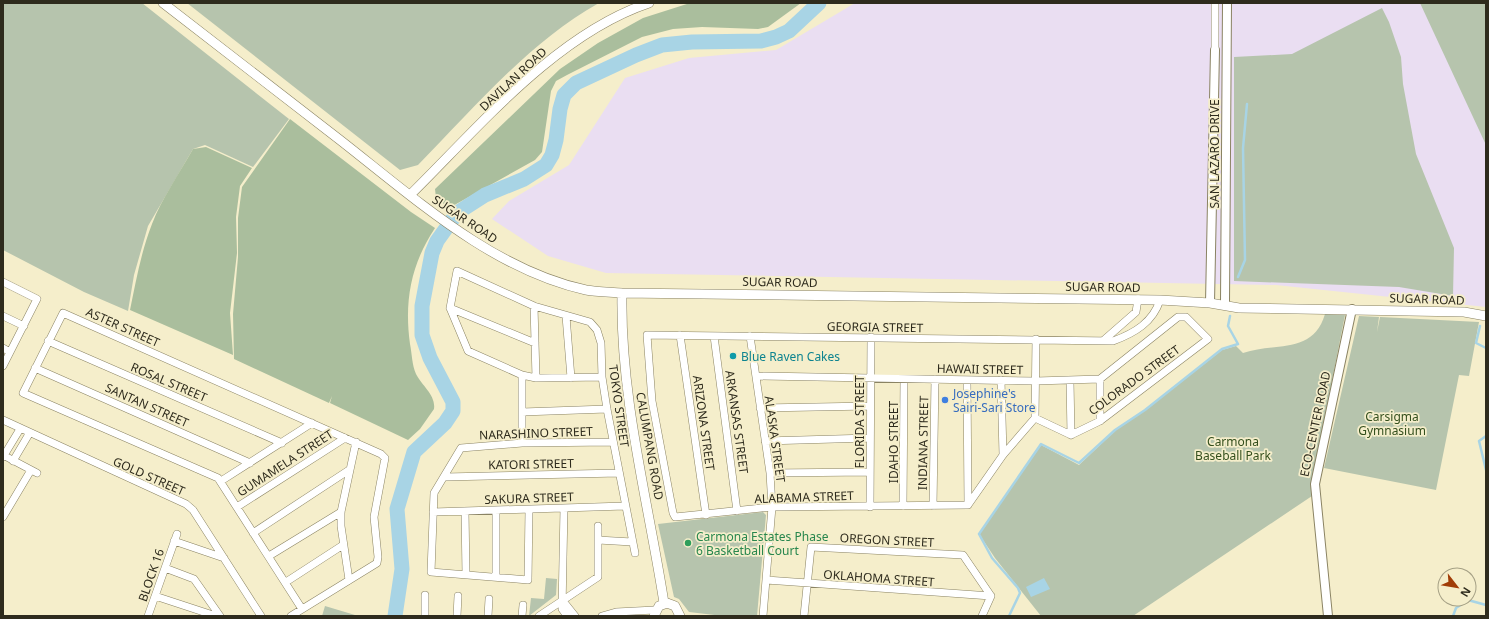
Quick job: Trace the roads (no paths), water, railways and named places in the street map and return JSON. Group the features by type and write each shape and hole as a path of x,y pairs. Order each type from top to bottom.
{"main road":[{"name":"SUGAR ROAD","path":"163,3 410,195 460,231 504,259 531,272 587,290 622,293 1160,300 1225,304 1239,308 1464,312 1486,316"},
{"name":"DAVILAN ROAD","path":"410,195 509,97 555,56 600,26 620,15 648,3"},
{"name":"CALUMPANG ROAD","path":"622,293 622,335 629,404 664,603"},
{"path":"654,613 664,603 675,606 680,616"}],"street":[{"name":"SAN LAZARO DRIVE","path":"1210,303 1215,3"},
{"name":"SAN LAZARO DRIVE","path":"1225,304 1227,3"},
{"name":"TOKYO STREET","path":"450,308 457,271 534,306 590,322 597,330 601,343 602,377 612,442 635,553"},
{"path":"3,282 37,299 3,366"},
{"path":"1104,340 1136,312 1138,300"},
{"path":"1126,321 1133,330 1143,326 1156,312 1160,300"},
{"path":"534,306 536,378"},
{"path":"450,308 535,343"},
{"path":"450,308 468,351 522,375 536,378 602,377"},
{"name":"ECO-CENTER ROAD","path":"1328,616 1315,484 1352,309"},
{"name":"ASTER STREET","path":"221,481 218,478 23,393 63,313 312,422 381,454 385,458 374,517 378,557 376,563 291,616"},
{"path":"3,316 24,326"},
{"path":"566,316 571,378"},
{"name":"COLORADO STREET","path":"1071,435 1100,421 1208,339 1186,317 1178,317 1100,379"},
{"name":"GEORGIA STREET","path":"647,335 1104,340 1113,342 1127,335 1133,330"},
{"name":"ALABAMA STREET","path":"647,335 652,401 675,517 680,518 772,507 968,505"},
{"name":"ARIZONA STREET","path":"680,335 706,515"},
{"name":"ARKANSAS STREET","path":"714,336 737,511"},
{"name":"ALASKA STREET","path":"750,336 770,473 772,507 763,616"},
{"name":"FLORIDA STREET","path":"870,507 871,337"},
{"path":"968,505 1003,455 1035,418 1036,339"},
{"name":"ROSAL STREET","path":"48,341 282,443"},
{"path":"3,348 10,352"},
{"name":"SANTAN STREET","path":"35,368 250,463"},
{"path":"522,375 522,443"},
{"name":"HAWAII STREET","path":"756,376 1036,381 1100,379"},
{"name":"IDAHO STREET","path":"903,506 904,379"},
{"name":"INDIANA STREET","path":"933,506 935,379"},
{"path":"1100,379 1100,421"},
{"path":"967,380 968,505"},
{"path":"1000,380 1003,455"},
{"path":"1035,418 1071,435 1070,381"},
{"path":"760,408 870,406"},
{"path":"522,412 607,409"},
{"name":"GOLD STREET","path":"3,420 29,434 186,504 193,510 261,616"},
{"path":"302,609 221,481 282,443 312,422"},
{"path":"20,429 3,456 38,474"},
{"path":"13,461 29,434"},
{"name":"GUMAMELA STREET","path":"237,507 345,438"},
{"path":"765,441 870,438"},
{"path":"349,580 343,545 341,512 356,442"},
{"name":"NARASHINO STREET","path":"445,477 461,448 522,443 612,442"},
{"path":"3,517 30,470"},
{"path":"253,533 349,470"},
{"path":"770,473 870,472"},
{"name":"KATORI STREET","path":"445,477 618,473"},
{"path":"445,477 434,493 431,572 528,580 529,510"},
{"name":"SAKURA STREET","path":"433,512 625,506"},
{"path":"564,508 562,609 567,616"},
{"path":"496,511 496,577"},
{"path":"269,556 341,512"},
{"path":"464,512 466,575"},
{"path":"539,616 598,577 598,526"},
{"name":"BLOCK 16","path":"148,616 176,534"},
{"path":"598,540 632,542"},
{"path":"174,541 224,558"},
{"path":"286,582 343,545"},
{"name":"OREGON STREET","path":"807,584 811,547 963,555 991,596"},
{"path":"165,568 194,579 220,616"},
{"name":"OKLAHOMA STREET","path":"766,580 991,596"},
{"path":"804,616 807,584"},
{"path":"425,595 425,616"},
{"path":"155,596 216,616"},
{"path":"457,616 458,596"},
{"path":"982,616 991,596"},
{"path":"488,616 489,599"},
{"path":"563,601 575,616"},
{"path":"522,616 523,605"},
{"path":"602,616 616,612 654,613"},
{"path":"630,612 642,616"}],"water":[{"path":"1044,578 1050,589 1031,597 1026,587"}],"waterway":[{"path":"395,616 402,569 397,509 414,452 445,423 453,411 453,402 430,358 422,335 422,306 432,253 437,241 457,213 485,195 524,179 546,165 552,155 556,140 560,109 564,95 576,83 636,55 662,45 692,42 761,41 776,37 789,31 819,3"},
{"path":"1238,277 1245,260 1243,148 1247,104"},
{"path":"1009,616 1020,593 1018,588 992,558 979,534 1041,444 1079,463 1115,430 1145,410 1222,349 1238,344 1228,326 1230,316"},
{"path":"1480,326 1476,343 1486,348"},
{"path":"1486,436 1479,441 1486,470"},
{"path":"1453,616 1456,608 1468,600 1486,605"}],"place":[{"name":"Blue Raven Cakes","path":"733,356"},
{"name":"Josephine's Sairi-Sari Store","path":"945,400"},
{"name":"Carmona Estates Phase 6 Basketball Court","path":"688,543"}],"park label":[{"name":"Carsigma Gymnasium","path":"1392,423"},
{"name":"Carmona Baseball Park","path":"1233,448"}]}
